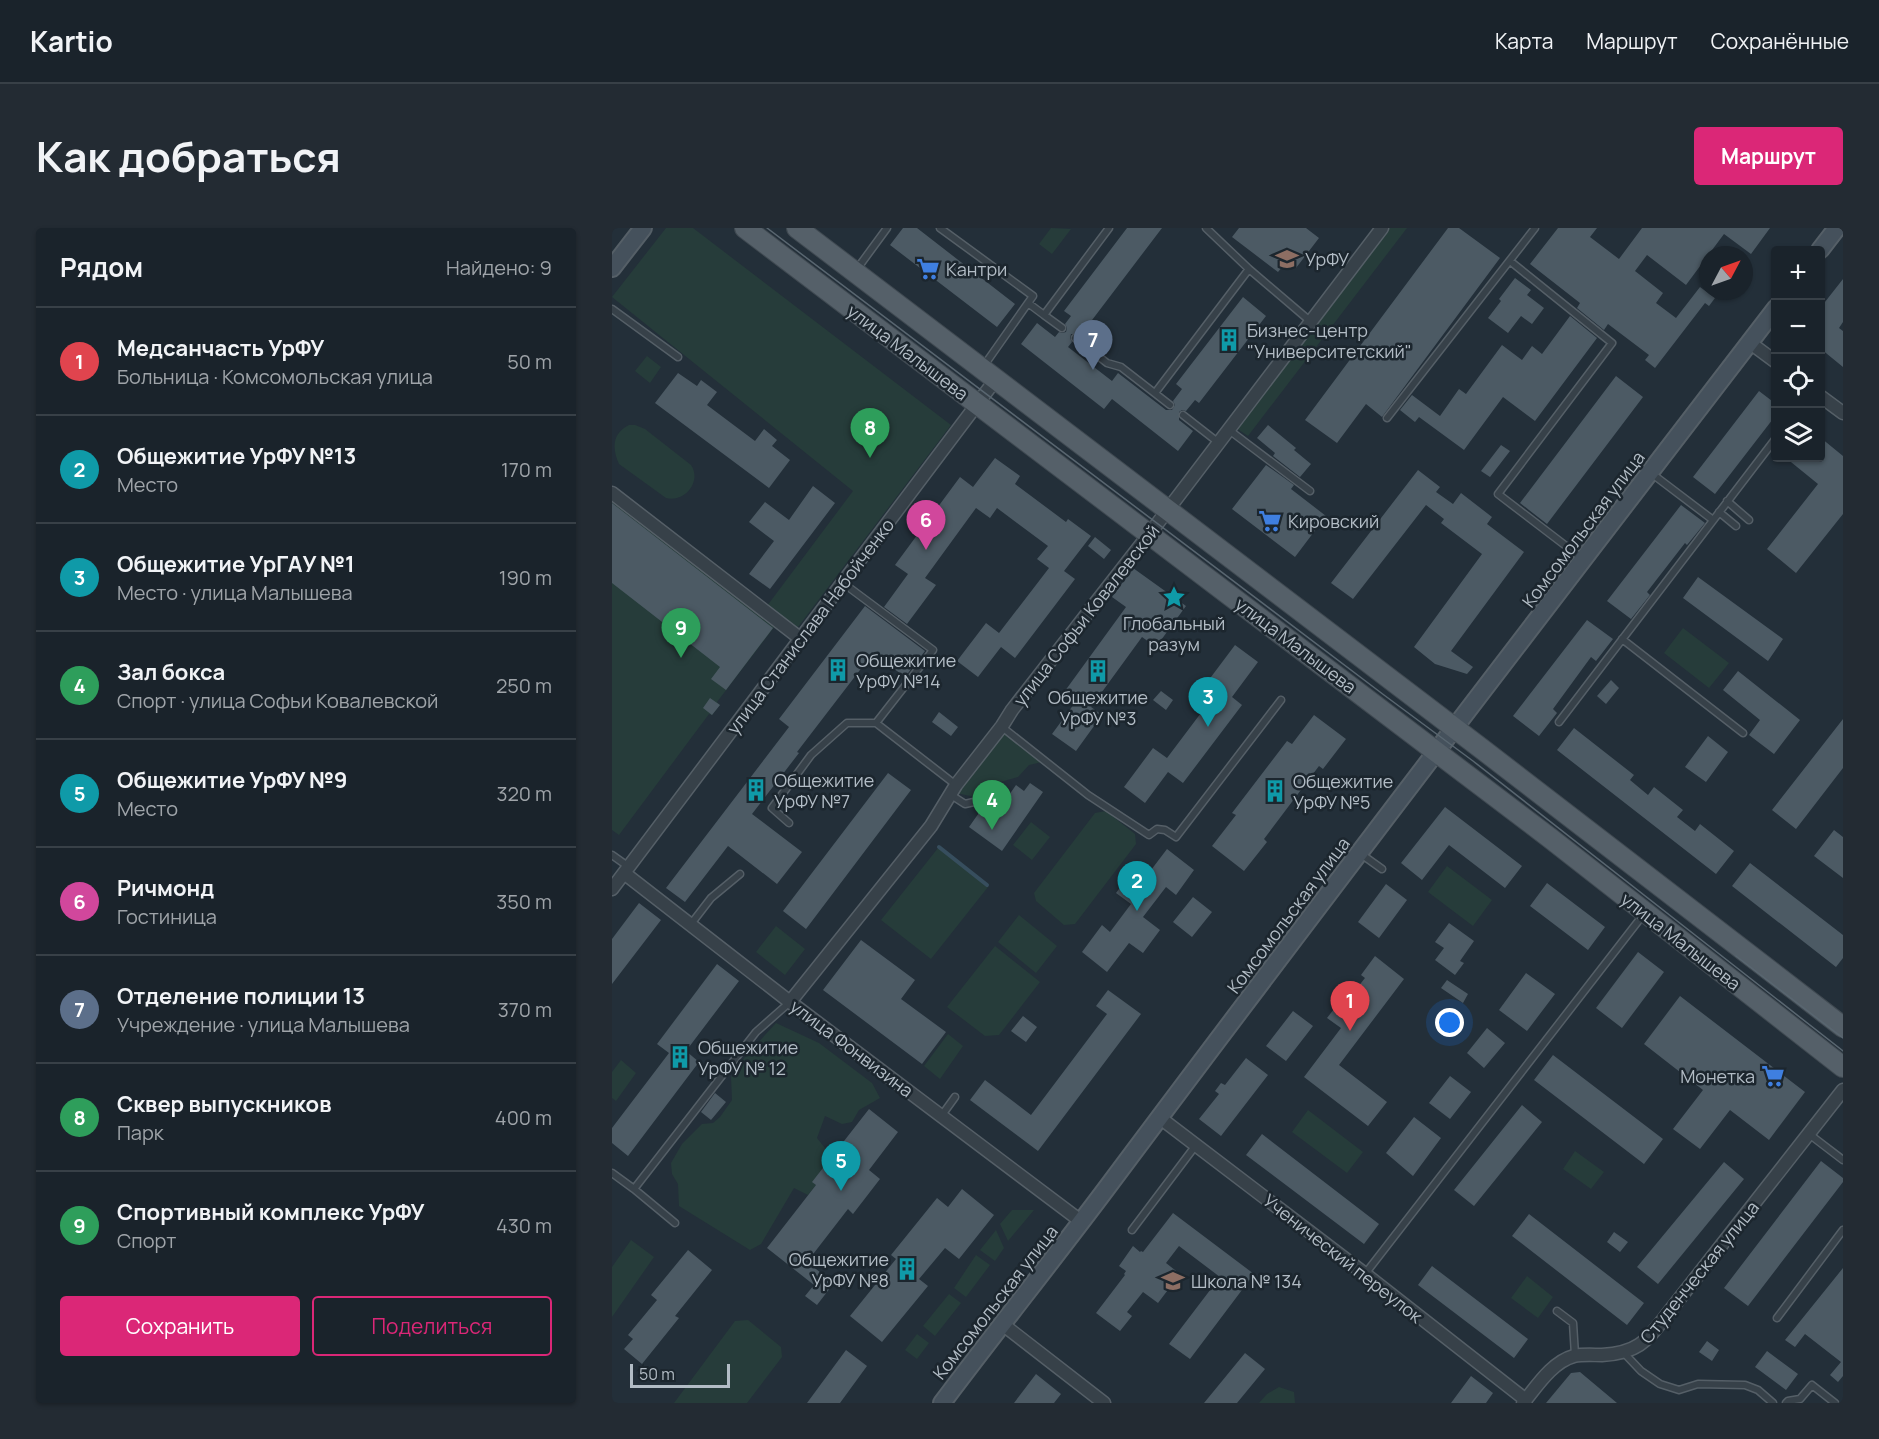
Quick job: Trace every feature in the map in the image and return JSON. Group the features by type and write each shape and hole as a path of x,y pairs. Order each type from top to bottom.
{"main road":[{"path":"612,268 643,228"},
{"name":"улица Малышева","path":"746,228 1437,752 1843,1067"},
{"name":"улица Малышева","path":"797,228 1455,728 1843,1027"},
{"path":"1824,246 1838,231"},
{"name":"Комсомольская улица","path":"942,1403 1771,314"}],"street":[{"name":"улица Софьи Ковалевской","path":"790,1002 931,825 953,790 1012,710 1168,510 1382,228"},
{"path":"1749,342 1771,358"},
{"name":"улица Станислава Набойченко","path":"612,889 977,404 989,374"},
{"path":"1825,399 1843,413"},
{"path":"612,493 801,639"},
{"name":"улица Фонвизина","path":"626,870 790,1002 1082,1222"},
{"name":"Студенческая улица","path":"1525,1401 1540,1380 1560,1364 1575,1356 1623,1353 1639,1346 1654,1331 1842,1094"},
{"name":"Ученический переулок","path":"1159,1117 1365,1274 1525,1401"},
{"path":"1002,1323 1104,1403"}],"lane":[{"path":"855,272 887,228"},
{"path":"940,228 1033,296 989,374"},
{"path":"1044,315 1109,228"},
{"path":"1206,228 1249,269 1311,321"},
{"path":"1387,418 1535,228"},
{"path":"1510,261 1612,343 1498,494 1584,560"},
{"path":"1155,393 1249,269"},
{"path":"1028,303 1062,328"},
{"path":"612,309 678,357"},
{"path":"1074,338 1107,363 1121,367 1170,405"},
{"path":"1183,415 1219,442"},
{"path":"1228,430 1310,491"},
{"path":"1559,722 1771,444"},
{"path":"1650,473 1713,520"},
{"path":"1727,501 1749,520"},
{"path":"1719,512 1736,526"},
{"path":"843,583 933,650 876,723"},
{"path":"1622,639 1743,733"},
{"path":"1002,726 1088,795 1149,835 1157,829 1165,830 1176,837 1281,700"},
{"path":"789,823 772,808 811,755 846,723 876,723 953,790 965,804 996,797"},
{"path":"1360,853 1382,869"},
{"path":"612,855 626,870"},
{"path":"691,924 711,898 740,873"},
{"path":"1365,1274 1645,913"},
{"path":"634,1189 756,1032 790,1002"},
{"path":"942,1115 955,1097"},
{"path":"1809,1134 1843,1160"},
{"path":"1132,1230 1196,1145"},
{"path":"612,1173 675,1223"},
{"path":"1777,1318 1843,1230"},
{"path":"1557,1311 1572,1323 1575,1356"},
{"path":"1623,1353 1641,1371 1660,1384 1679,1390 1698,1384 1745,1385 1758,1390 1773,1403"},
{"path":"1786,1403 1800,1399 1812,1385 1835,1403"}],"green space":[{"path":"666,228 693,228 951,425 798,627 767,606 853,491 612,297"},
{"path":"1051,228 1071,229 1052,254 1039,244"},
{"path":"1388,228 1407,228 1248,436 1236,428"},
{"path":"647,356 661,367 650,383 635,371"},
{"path":"629,425 645,429 691,465 694,471 693,484 685,494 673,499 666,498 619,464 615,453 615,442 619,432"},
{"path":"612,501 775,626 717,702 720,705 712,715 709,714 619,835 612,830"},
{"path":"1683,628 1729,663 1709,688 1664,653"},
{"path":"1002,731 1042,762 1029,765 1018,777 990,785 975,797 956,793"},
{"path":"1106,811 1135,834 1136,844 1075,924 1064,925 1036,901 1034,893 1095,813"},
{"path":"1031,822 1050,837 1032,860 1013,845"},
{"path":"938,848 988,887 931,959 881,920"},
{"path":"1447,866 1492,900 1473,926 1428,892"},
{"path":"1019,915 1057,946 1036,973 998,942"},
{"path":"776,926 805,949 785,975 756,952"},
{"path":"995,946 1040,982 999,1035 985,1036 947,1007"},
{"path":"776,1023 819,1043 872,1083 880,1098 859,1110 852,1122 842,1124 825,1116 817,1138 832,1157 813,1182 816,1185 808,1195 794,1188 761,1244 750,1250 679,1206 678,1184 672,1174 671,1163 682,1144 702,1124 713,1123 720,1117 732,1100 731,1077 745,1057"},
{"path":"948,1034 963,1046 940,1079 924,1066"},
{"path":"621,1060 636,1073 616,1101 612,1098 612,1072"},
{"path":"1308,1110 1363,1152 1347,1173 1292,1132"},
{"path":"1575,1151 1604,1172 1591,1189 1563,1169"},
{"path":"1012,1210 1034,1210 1008,1241 1000,1224"},
{"path":"996,1230 1004,1248 995,1261 980,1250"},
{"path":"631,1240 654,1257 612,1317 612,1267"},
{"path":"976,1255 990,1265 966,1297 954,1288"},
{"path":"1527,1276 1553,1297 1538,1318 1511,1298"},
{"path":"949,1294 961,1303 935,1336 923,1326"},
{"path":"748,1320 781,1347 782,1357 747,1403 674,1403 735,1321"},
{"path":"917,1334 929,1343 917,1359 905,1350"},
{"path":"1279,1387 1294,1392 1295,1403 1259,1403 1267,1394"}],"building":[{"path":"903,228 917,228 1015,304 997,327 890,245"},
{"path":"1127,228 1162,228 1086,328 1084,326 1078,334 1071,334 1072,342 1068,347 1112,381 1118,373 1166,410 1172,410 1175,405 1173,401 1182,389 1176,384 1243,297 1266,316 1199,403 1195,400 1186,411 1179,412 1179,420 1193,431 1178,451 1112,399 1104,409 1021,344 1037,323 1055,337 1059,332 1066,332 1065,324 1071,316 1064,311"},
{"name":"УрФУ","path":"1239,228 1306,228 1319,238 1296,268 1287,261 1278,272 1232,237"},
{"path":"1448,228 1459,228 1500,258 1382,417 1366,404 1337,443 1305,420"},
{"path":"1558,228 1597,228 1590,237 1619,259 1642,228 1770,228 1753,251 1753,246 1740,246 1724,234 1715,246 1699,246 1699,268 1686,285 1647,255 1635,271 1663,293 1656,303 1676,318 1699,288 1699,300 1714,300 1709,306 1705,303 1655,368 1645,360 1649,355 1608,324 1604,330 1577,308 1580,303 1530,264"},
{"path":"1515,278 1531,290 1527,295 1544,308 1532,324 1521,316 1508,333 1488,318"},
{"path":"1843,279 1843,322 1839,328 1843,331 1843,367 1825,352 1825,302"},
{"path":"1570,316 1597,338 1535,421 1503,397 1464,450 1419,417 1415,422 1400,410 1412,395 1440,416 1459,389 1466,394 1502,345 1522,360 1532,346 1542,354"},
{"path":"678,373 697,386 701,380 717,392 707,405 755,441 764,429 777,440 772,446 790,460 769,488 655,403"},
{"path":"1616,376 1643,397 1547,524 1520,503"},
{"path":"1759,391 1771,400 1771,421 1715,494 1693,477"},
{"path":"1268,425 1311,464 1300,477 1273,456 1275,453 1257,438"},
{"path":"1825,441 1843,456 1843,514 1796,573 1767,549 1818,484 1791,462 1825,462"},
{"path":"1501,445 1510,451 1490,477 1481,471"},
{"path":"995,458 1020,476 1015,484 1066,522 1068,519 1091,536 1064,571 1075,579 1015,658 1001,647 978,677 957,661 986,623 999,633 1049,568 1037,559 1048,546 997,508 990,518 976,508 925,578 936,585 907,624 884,607 908,574 895,565 960,477 973,487"},
{"path":"1266,465 1294,485 1291,489 1326,516 1295,557 1232,509"},
{"path":"1418,470 1440,487 1436,492 1453,504 1461,493 1492,517 1487,524 1524,552 1451,651 1473,667 1467,674 1435,664 1414,647 1482,554 1441,523 1444,519 1426,505 1353,599 1331,583"},
{"path":"813,486 835,503 770,589 749,574 774,541 749,522 765,502 789,520"},
{"path":"612,503 773,628 726,690 711,679 720,667 612,583"},
{"path":"1681,505 1705,523 1687,545 1685,543 1647,592 1650,595 1631,619 1607,601"},
{"path":"1095,537 1111,550 1104,559 1088,546"},
{"name":"Общежитие УрФУ №3","path":"1133,568 1186,606 1156,647 1142,637 1091,707 1102,715 1076,751 1052,734 1074,704 1062,695 1126,607 1112,597"},
{"path":"1698,577 1783,639 1768,661 1683,598"},
{"path":"865,606 925,651 905,677 873,653 752,814 802,852 777,884 728,846 685,902 666,888 789,727 779,719"},
{"path":"1587,620 1613,639 1596,661 1591,657 1553,709 1557,713 1539,736 1513,716"},
{"path":"1235,645 1258,662 1232,697 1242,705 1183,783 1168,772 1145,803 1124,787 1153,748 1167,758 1216,693 1205,685"},
{"path":"1738,671 1800,720 1774,754 1749,735 1760,720 1723,690"},
{"path":"1611,680 1619,688 1606,704 1597,696"},
{"path":"1161,691 1173,700 1166,710 1153,700"},
{"path":"710,698 720,705 712,715 703,708"},
{"path":"939,712 958,727 951,736 932,722"},
{"name":"Общежитие УрФУ №5","path":"1314,715 1346,739 1323,769 1319,766 1264,839 1267,842 1244,871 1212,846 1236,815 1232,813 1287,741 1292,744"},
{"path":"1843,719 1843,768 1796,829 1772,810"},
{"path":"1574,728 1634,775 1630,780 1648,795 1654,787 1683,810 1677,817 1695,831 1700,824 1734,851 1716,874 1557,750"},
{"path":"1708,736 1728,752 1706,782 1685,767"},
{"path":"888,773 911,790 806,929 783,911"},
{"path":"1030,783 1043,792 1002,851 969,827 981,810 993,818 1016,785 1024,791"},
{"path":"1445,807 1522,866 1505,888 1449,845 1422,880 1401,863"},
{"path":"1834,830 1843,837 1843,878 1814,856"},
{"path":"1167,849 1194,870 1176,895 1166,887 1143,917 1160,930 1143,953 1129,943 1107,972 1082,952 1102,925 1110,932 1131,904 1116,893 1133,870 1145,878"},
{"path":"1750,863 1843,935 1843,958 1836,967 1732,886"},
{"path":"1547,883 1605,927 1588,950 1530,906"},
{"path":"1386,884 1407,900 1379,938 1358,922"},
{"path":"1193,897 1212,912 1192,937 1173,922"},
{"path":"639,903 661,920 612,984 612,939"},
{"path":"1449,923 1474,941 1460,961 1464,963 1455,975 1435,960 1444,948 1435,942"},
{"path":"861,940 915,980 901,999 946,1032 922,1064 823,990"},
{"path":"1638,952 1664,972 1622,1028 1596,1008"},
{"path":"1375,956 1404,979 1339,1065 1387,1102 1368,1126 1304,1077 1341,1028 1327,1018 1341,1000 1345,1003 1365,978 1361,975"},
{"name":"Общежитие УрФУ № 12","path":"717,964 739,981 686,1051 699,1062 628,1156 612,1143 612,1128 669,1053 657,1044"},
{"path":"1526,973 1555,994 1527,1031 1499,1010"},
{"path":"1447,980 1468,994 1463,1003 1441,988"},
{"path":"1108,990 1141,1014 1038,1151 970,1100 985,1080 1031,1115 1107,1014 1096,1006"},
{"path":"1680,996 1805,1092 1769,1140 1730,1110 1700,1149 1673,1129 1703,1090 1644,1044"},
{"path":"1293,1011 1313,1026 1286,1061 1266,1046"},
{"path":"1023,1016 1037,1027 1026,1042 1011,1031"},
{"path":"1487,1028 1505,1043 1484,1068 1467,1053"},
{"path":"1553,1055 1663,1139 1644,1164 1534,1080"},
{"path":"1246,1058 1268,1075 1221,1136 1199,1119 1219,1094 1215,1091 1221,1083 1225,1085"},
{"path":"1450,1076 1471,1092 1450,1119 1429,1103"},
{"path":"715,1093 726,1102 711,1120 701,1112"},
{"path":"1522,1105 1542,1122 1474,1206 1454,1190"},
{"path":"869,1109 898,1132 869,1170 880,1179 853,1214 848,1209 807,1262 834,1283 817,1305 805,1296 814,1285 767,1248 816,1185 812,1182"},
{"path":"1414,1117 1441,1138 1413,1176 1386,1153"},
{"path":"1262,1134 1379,1224 1364,1244 1246,1155"},
{"path":"1821,1161 1843,1178 1843,1182 1748,1306 1724,1288"},
{"path":"1724,1162 1744,1179 1658,1284 1637,1267"},
{"name":"Общежитие УрФУ №8","path":"962,1189 994,1215 959,1259 945,1248 919,1279 928,1286 882,1342 850,1316 896,1259 891,1255 937,1198 948,1207"},
{"path":"1173,1213 1254,1274 1190,1359 1169,1344 1220,1277 1179,1246 1166,1263 1180,1274 1158,1303 1143,1292 1127,1312 1132,1316 1120,1331 1096,1313 1125,1275 1126,1271 1119,1266 1133,1246 1143,1252"},
{"path":"1529,1214 1644,1303 1627,1325 1512,1236"},
{"path":"1614,1232 1628,1242 1620,1252 1607,1242"},
{"path":"688,1250 712,1270 675,1316 679,1318 642,1364 624,1349 633,1339 628,1335 657,1300 651,1295"},
{"path":"1432,1266 1528,1339 1514,1358 1418,1285"},
{"path":"1843,1268 1843,1376 1838,1382 1830,1375 1841,1362 1805,1334 1795,1347 1785,1340"},
{"path":"1707,1341 1719,1350 1712,1361 1699,1352"},
{"path":"846,1350 867,1366 840,1403 807,1403"},
{"path":"1767,1351 1798,1374 1786,1390 1755,1367"},
{"path":"1245,1353 1265,1369 1237,1403 1204,1403"},
{"path":"1580,1372 1617,1403 1546,1403 1571,1373"},
{"path":"1036,1374 1061,1394 1054,1403 1014,1403"},
{"path":"1471,1376 1493,1393 1486,1403 1451,1403"}],"waterway":[{"path":"939,847 987,885"}],"tram line":[{"path":"767,228 1473,761 1843,1051"},
{"path":"1736,956 1843,1038"}],"place":[{"name":"УрФУ","path":"1287,259"},
{"name":"Кантри","path":"928,269"},
{"name":"Бизнес-центр \"Университетский\"","path":"1229,340"},
{"name":"Отделение полиции 13","path":"1093,370"},
{"name":"Сквер выпускников","path":"870,458"},
{"name":"Кировский","path":"1270,521"},
{"name":"Ричмонд","path":"926,550"},
{"name":"Глобальный разум","path":"1174,597"},
{"name":"Спортивный комплекс УрФУ","path":"681,658"},
{"name":"Общежитие УрФУ №14","path":"838,670"},
{"name":"Общежитие УрФУ №3","path":"1098,671"},
{"name":"Общежитие УрГАУ №1","path":"1208,727"},
{"name":"Общежитие УрФУ №7","path":"756,790"},
{"name":"Общежитие УрФУ №5","path":"1275,791"},
{"name":"Зал бокса","path":"992,830"},
{"name":"Общежитие УрФУ №13","path":"1137,911"},
{"name":"Медсанчасть УрФУ","path":"1350,1031"},
{"name":"Общежитие УрФУ № 12","path":"680,1057"},
{"name":"Монетка","path":"1773,1076"},
{"name":"Общежитие УрФУ №9","path":"841,1191"},
{"name":"Общежитие УрФУ №8","path":"907,1269"},
{"name":"Школа № 134","path":"1173,1281"}]}
